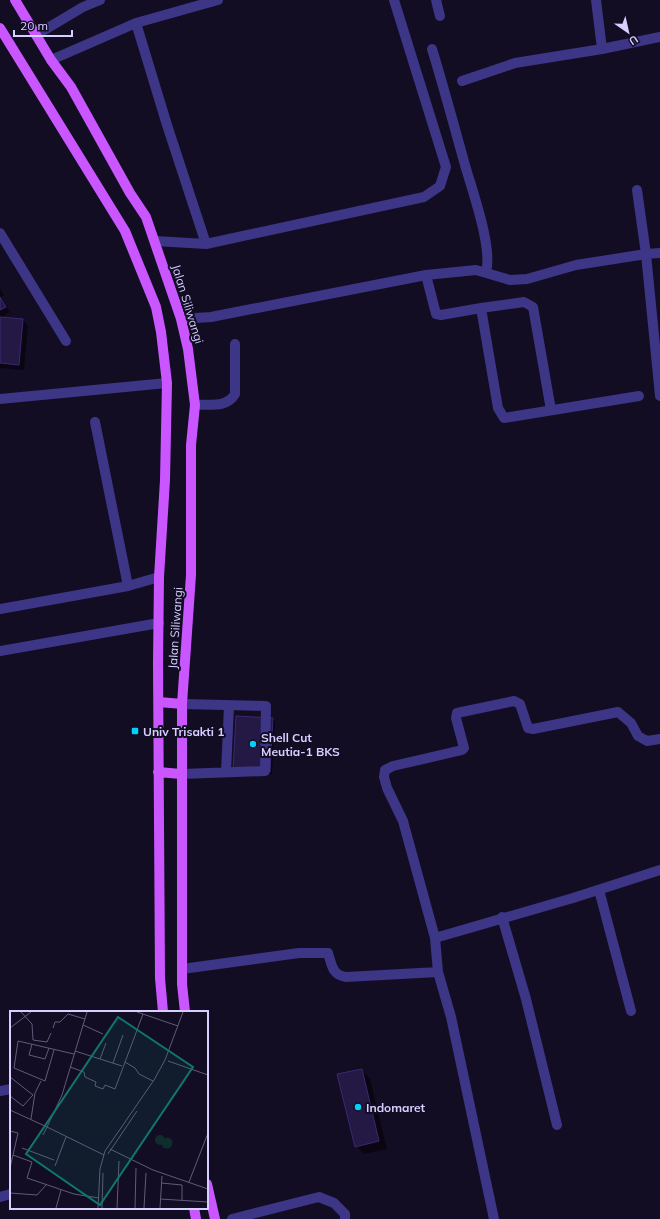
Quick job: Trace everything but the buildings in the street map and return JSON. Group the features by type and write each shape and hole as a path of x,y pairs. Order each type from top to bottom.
{"main road":[{"name":"Jalan Siliwangi","path":"15,0 51,60 71,87 130,193 146,217 181,319 188,348 195,405 191,452 191,575 182,704 182,969 185,1011"},
{"name":"Jalan Siliwangi","path":"0,28 125,230 156,306 167,383 165,480 159,577 158,772 160,978 163,1011"},
{"path":"159,702 182,704"},
{"path":"158,772 181,774"},
{"path":"208,1189 214,1219"},
{"path":"194,1209 196,1219"}],"street":[{"path":"36,35 83,7 100,0"},
{"path":"51,60 136,24 218,0"},
{"path":"155,240 206,244 424,197 440,186 446,168 394,0"},
{"path":"436,0 440,16"},
{"path":"596,0 602,49"},
{"path":"136,24 206,244"},
{"path":"462,82 515,63 602,49 660,37"},
{"path":"432,49 479,215 488,253 488,266 486,272"},
{"path":"637,190 646,254 660,396"},
{"path":"0,233 66,341"},
{"path":"181,319 211,317 426,275 467,270 486,272 510,280 527,279 576,265 660,253"},
{"path":"426,275 436,314 441,315 524,302 533,307 551,410"},
{"path":"481,308 498,408 504,418 639,396"},
{"path":"195,405 227,403 232,399 235,394 235,344"},
{"path":"0,399 167,383"},
{"path":"95,422 128,586"},
{"path":"0,609 128,586 159,577"},
{"path":"0,651 159,623"},
{"path":"494,1219 451,1016 438,972 435,938 403,821 387,788 384,777 385,770 393,766 460,752 464,748 456,718 457,713 514,700 520,704 528,728 533,729 618,712 631,723 638,736 647,741 660,740"},
{"path":"181,774 265,771 266,706 182,704"},
{"path":"226,772 229,706"},
{"path":"435,938 502,917 599,890 660,870"},
{"path":"599,890 631,1011"},
{"path":"502,917 526,999 557,1125"},
{"path":"182,969 299,952 328,953 334,972 339,976 346,977 438,972"},
{"path":"0,1091 10,1089"},
{"path":"0,1197 10,1194"},
{"path":"232,1219 319,1197 334,1203 344,1214 345,1219"}],"place":[{"name":"Univ Trisakti 1","path":"135,731"},
{"name":"Shell Cut Meutia-1 BKS","path":"253,744"},
{"name":"Indomaret","path":"358,1107"}]}
